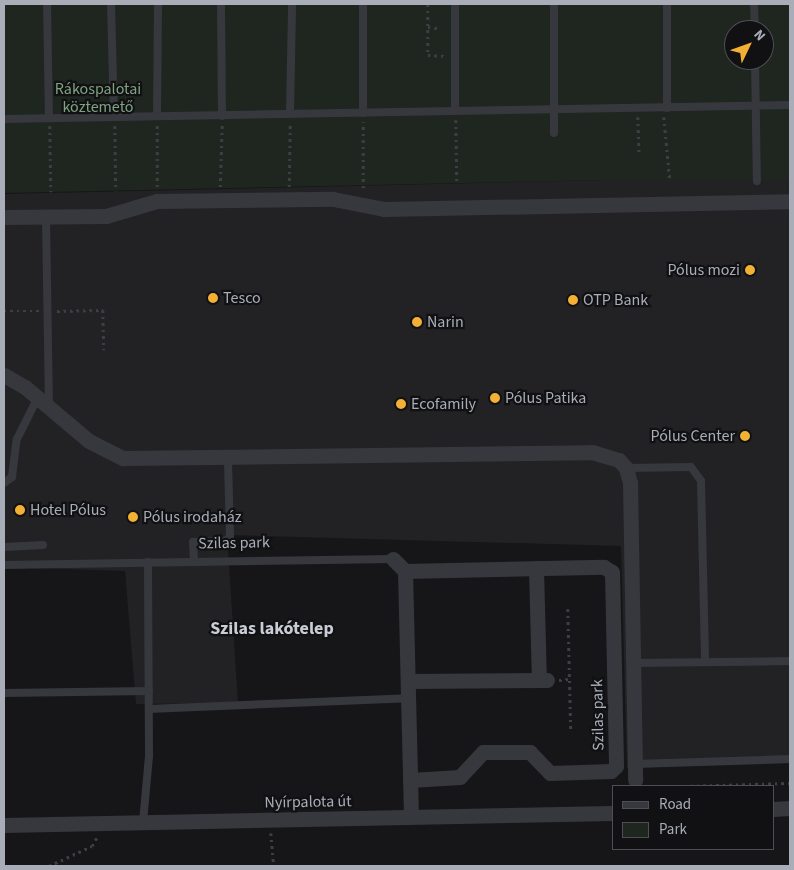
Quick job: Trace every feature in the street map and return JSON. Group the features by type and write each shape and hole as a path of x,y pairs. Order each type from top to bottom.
{"street":[{"path":"4,217 106,216 157,201 333,199 384,209 790,201"},
{"path":"4,375 38,397 89,441 123,458 592,452 612,458 626,468 630,483 635,783"},
{"name":"Szilas park","path":"393,559 405,571 604,567 612,572 616,766 611,771 550,773 530,752 483,752 460,777 410,780"},
{"path":"408,681 543,680 536,568"},
{"path":"405,571 411,817"},
{"path":"774,809 790,808"},
{"name":"Nyírpalota út","path":"4,825 612,813"}],"lane":[{"path":"47,4 49,117"},
{"path":"111,4 114,117"},
{"path":"157,116 158,4"},
{"path":"221,4 222,116"},
{"path":"290,113 292,4"},
{"path":"363,4 363,113"},
{"path":"455,4 455,112"},
{"path":"554,4 554,133"},
{"path":"665,108 667,4"},
{"path":"754,4 755,20"},
{"path":"755,70 757,181"},
{"path":"4,119 790,105"},
{"path":"46,217 49,408"},
{"path":"4,483 12,477 15,446 22,426 38,397"},
{"path":"194,561 193,542 225,541 230,537 228,458"},
{"path":"626,468 691,467 701,481 705,662"},
{"path":"4,547 43,545"},
{"name":"Szilas park","path":"4,565 393,559"},
{"path":"143,822 149,756 148,562"},
{"path":"632,663 790,661"},
{"path":"4,693 149,691"},
{"path":"149,709 408,698"},
{"path":"634,764 790,759"}],"path":[{"path":"428,4 428,55 456,56"},
{"path":"428,27 438,28"},
{"path":"637,108 639,153"},
{"path":"665,108 670,180"},
{"path":"455,112 456,183"},
{"path":"289,187 290,113"},
{"path":"363,113 363,188"},
{"path":"157,116 157,190"},
{"path":"220,189 222,116"},
{"path":"49,117 51,192"},
{"path":"114,117 116,191"},
{"path":"4,311 103,310 104,350"},
{"path":"568,609 571,730"},
{"path":"719,785 790,783"},
{"path":"271,820 274,866"},
{"path":"49,866 92,846 104,823"}],"shaded area":[{"path":"606,180 790,180 790,763 627,768 621,546 227,535 238,703 136,704 125,571 4,567 4,194"}],"green space":[{"name":"Rákospalotai köztemető","path":"4,4 790,4 790,180 606,180 4,193"}],"place":[{"name":"Pólus mozi","path":"750,270"},
{"name":"Tesco","path":"213,298"},
{"name":"OTP Bank","path":"573,300"},
{"name":"Narin","path":"417,322"},
{"name":"Pólus Patika","path":"495,398"},
{"name":"Ecofamily","path":"401,404"},
{"name":"Pólus Center","path":"745,436"},
{"name":"Hotel Pólus","path":"20,510"},
{"name":"Pólus irodaház","path":"133,517"}],"district":[{"name":"Szilas lakótelep","path":"272,629"}]}
